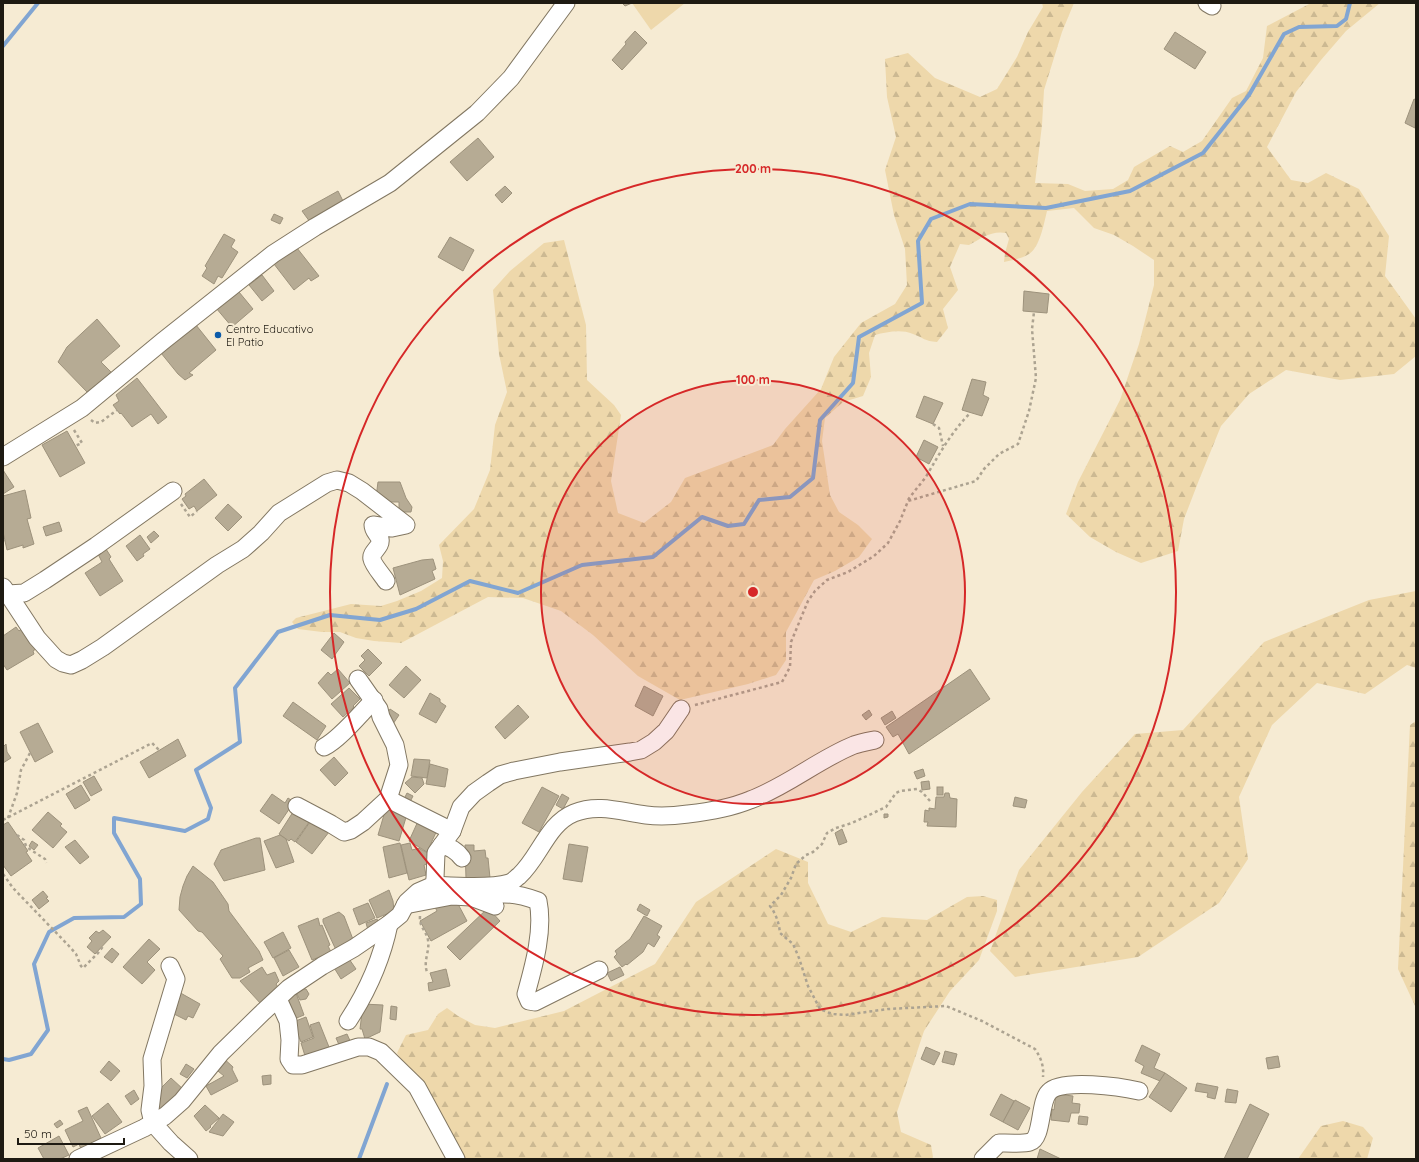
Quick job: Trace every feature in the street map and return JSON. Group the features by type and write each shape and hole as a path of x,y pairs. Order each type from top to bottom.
{"street":[{"path":"3,457 73,414 273,254 315,227 390,183 477,113 511,78 566,3"},
{"path":"5,591 37,638 56,659 70,665 82,660 103,647 217,565 243,549 261,533 279,513 327,483 337,480 349,483 362,491 406,525 392,528 373,525 373,528 380,539 380,544 372,554 372,559 386,581"},
{"path":"5,591 24,593 96,546 173,491"},
{"path":"297,806 344,832 351,830 363,822 388,799 400,765 395,745 374,700 358,679"},
{"path":"324,747 340,735 374,700"},
{"path":"434,885 436,853 452,831 461,807 474,793 500,775 560,762 641,750 654,742 666,731 681,709"},
{"path":"78,1159 165,1116 182,1101 221,1053 289,988 322,966 354,948 389,924 400,915 405,905 418,892 434,885 487,885 510,883 534,860 545,840 561,821 573,813 583,810 612,808 644,815 662,817 716,809 750,800 855,745 875,740"},
{"path":"388,799 452,831"},
{"path":"442,845 453,849 462,858"},
{"path":"405,905 452,896 471,897 503,893 525,896 538,901 540,913 535,959 526,994 529,1001 535,1002 599,970"},
{"path":"471,897 495,906"},
{"path":"348,1021 359,1004 384,946 389,924"},
{"path":"170,966 176,979 152,1059 153,1086 150,1110 153,1123 170,1142 189,1159"},
{"path":"278,999 288,1021 290,1040 289,1059 293,1065 302,1065 358,1047 368,1047 381,1052 417,1087 456,1159"},
{"path":"983,1159 999,1143 1030,1142 1036,1138 1048,1092 1058,1086 1092,1085 1126,1088 1139,1091"}],"path":[{"path":"908,501 976,481 984,469 998,454 1018,444 1029,411 1036,378 1032,329 1034,312"},
{"path":"73,414 95,423 102,422 117,410"},
{"path":"681,709 782,682 790,667 791,642 808,601 815,591 827,580 848,572 874,556 888,543 900,521 908,501 926,476 943,446 970,413"},
{"path":"73,414 82,443 75,446"},
{"path":"933,424 938,428 943,446"},
{"path":"173,491 190,517 197,511"},
{"path":"3,820 152,743 160,750"},
{"path":"8,818 17,793 21,770 30,752"},
{"path":"930,801 917,788 900,791 896,793 886,807 827,833 822,844 796,864 791,878 781,895 770,906 774,911 778,922 780,934 793,944 808,986 820,1009 832,1014 845,1015 895,1009 946,1006 982,1021 1025,1043 1035,1049 1038,1053 1043,1070 1043,1078 1039,1092 1044,1104"},
{"path":"17,835 24,840 26,846 45,859 46,863"},
{"path":"3,874 14,888 76,954 81,966 84,968 98,954 104,945"},
{"path":"422,902 419,924 426,934 428,941 425,966 426,972"}],"green space":[{"path":"632,3 685,3 651,30"},
{"path":"1042,3 1074,3 1062,32 1044,90 1042,125 1035,183 1068,184 1085,191 1113,189 1128,180 1134,167 1170,146 1183,152 1202,141 1232,98 1246,91 1263,58 1267,26 1311,3 1380,3 1346,31 1321,60 1296,92 1267,147 1291,180 1308,183 1326,173 1359,189 1389,236 1385,276 1416,319 1416,356 1394,374 1340,380 1286,370 1249,394 1221,426 1184,519 1178,551 1141,563 1116,552 1090,537 1066,514 1078,482 1120,400 1139,344 1154,285 1154,260 1114,235 1094,228 1074,208 1047,211 1036,246 1033,251 1023,257 1004,262 1009,239 1006,233 1001,232 991,234 969,245 960,244 950,267 958,290 943,309 948,328 937,342 927,340 908,332 899,331 875,335 869,353 871,377 863,396 843,402 825,418 822,441 830,495 839,512 858,525 872,539 859,557 835,571 814,580 786,632 786,660 776,675 748,684 680,700 638,676 593,635 561,611 523,598 488,597 401,643 356,638 340,632 322,632 298,629 292,622 296,618 351,604 381,606 421,591 442,578 443,561 439,545 474,509 490,470 495,425 507,392 499,354 493,290 510,271 544,243 564,240 586,325 587,380 614,405 621,415 611,481 618,513 644,523 671,502 685,478 773,445 785,429 821,389 834,357 861,323 895,304 907,285 905,249 894,215 885,170 896,137 887,97 885,59 908,53 935,78 980,97 997,89 1017,57 1028,32 1043,7"},
{"path":"1416,591 1416,668 1407,665 1365,694 1317,683 1272,725 1239,797 1248,859 1219,903 1138,957 1015,977 990,951 1019,870 1082,792 1135,734 1183,730 1264,642 1369,600"},
{"path":"1416,721 1416,1008 1398,969 1410,725"},
{"path":"776,849 808,862 808,883 828,924 851,932 882,917 927,920 967,897 983,896 997,900 997,911 979,960 950,991 924,1031 897,1112 901,1132 931,1145 932,1159 463,1159 456,1143 397,1053 406,1035 428,1030 438,1014 447,1008 475,1025 495,1028 564,1011 655,964 696,902"},
{"path":"1343,1121 1363,1127 1373,1138 1367,1159 1298,1159 1321,1126"}],"building":[{"path":"622,3 632,3 625,6"},
{"path":"635,31 647,43 622,70 612,60"},
{"path":"1175,32 1206,52 1195,69 1164,49"},
{"path":"1414,99 1416,100 1415,128 1405,123"},
{"path":"478,138 494,157 467,181 450,162"},
{"path":"505,186 512,193 502,203 495,195"},
{"path":"338,191 343,201 310,222 302,211"},
{"path":"274,214 283,218 280,224 271,220"},
{"path":"224,234 235,240 231,247 238,252 222,278 218,276 214,284 202,276 207,268 205,266"},
{"path":"450,237 474,250 463,271 438,257"},
{"path":"297,248 319,276 311,281 309,278 294,290 274,264"},
{"path":"262,275 274,291 262,301 249,285"},
{"path":"1024,291 1049,294 1047,313 1023,311"},
{"path":"239,292 253,309 232,327 216,308"},
{"path":"97,319 120,346 101,362 112,373 87,392 58,362 67,347"},
{"path":"196,325 216,350 189,373 193,375 185,380 178,374 161,353"},
{"path":"137,378 167,417 158,424 151,414 132,427 113,405 119,401 116,395"},
{"path":"972,379 986,382 983,395 989,398 982,416 962,410"},
{"path":"924,396 943,403 933,424 916,417"},
{"path":"67,431 85,463 60,477 42,445"},
{"path":"924,440 938,447 929,464 916,457"},
{"path":"3,470 14,487 3,494"},
{"path":"204,479 217,495 197,511 194,506 189,509 182,499 186,496 185,494"},
{"path":"378,482 400,482 406,498 412,507 411,512 399,512 399,502 387,502 376,497"},
{"path":"25,490 31,518 27,519 34,544 23,548 23,545 7,550 3,532 3,496"},
{"path":"228,504 242,517 228,531 215,518"},
{"path":"59,522 62,531 46,536 43,527"},
{"path":"154,531 159,536 151,543 147,537"},
{"path":"140,535 150,549 137,561 126,546"},
{"path":"106,549 111,557 109,559 123,581 100,596 85,573 102,562 98,554"},
{"path":"433,559 436,569 432,571 435,579 400,595 393,568 422,560"},
{"path":"26,625 40,646 33,651 34,654 7,670 3,664 3,636 16,627 19,631"},
{"path":"334,633 344,642 332,659 321,650"},
{"path":"368,649 382,663 369,676 359,666 365,660 361,656"},
{"path":"406,666 421,680 404,698 389,685"},
{"path":"338,669 350,683 332,699 318,683 328,672 331,675"},
{"path":"970,669 990,699 909,754 898,734 893,737 886,727"},
{"path":"644,686 663,696 653,716 635,706"},
{"path":"349,688 360,699 343,717 331,704"},
{"path":"430,693 440,699 440,702 446,706 436,723 419,714"},
{"path":"293,702 326,726 317,740 283,716"},
{"path":"518,705 529,717 505,739 495,727"},
{"path":"390,709 399,715 393,724 386,718"},
{"path":"869,710 872,715 866,720 862,715"},
{"path":"892,711 896,718 885,725 881,718"},
{"path":"38,723 53,752 35,762 20,732"},
{"path":"178,739 186,756 149,778 140,762"},
{"path":"6,744 7,752 11,758 3,763 3,747"},
{"path":"334,757 348,773 335,786 320,770"},
{"path":"414,759 430,760 427,778 411,776"},
{"path":"430,764 448,769 445,787 426,784"},
{"path":"923,769 925,776 917,779 914,772"},
{"path":"94,776 102,790 91,796 83,782"},
{"path":"412,777 422,778 424,784 415,793 405,783"},
{"path":"929,781 930,789 922,790 921,782"},
{"path":"81,785 90,800 75,809 66,794"},
{"path":"542,787 559,796 539,832 522,823"},
{"path":"937,787 943,787 943,795 937,795"},
{"path":"407,793 413,796 410,802 404,799"},
{"path":"945,793 949,793 950,798 957,799 956,827 927,826 928,822 924,822 925,810 929,811 929,808 935,809 936,797 944,797"},
{"path":"272,794 285,803 288,798 294,802 279,824 260,811"},
{"path":"562,794 569,798 563,809 556,805"},
{"path":"1015,797 1027,800 1025,808 1013,806"},
{"path":"386,808 407,814 399,841 378,835"},
{"path":"48,812 62,824 60,826 67,832 53,848 32,830"},
{"path":"293,812 312,818 295,842 291,839 289,841 279,834"},
{"path":"884,814 888,814 888,817 884,818"},
{"path":"312,819 329,832 312,854 296,842"},
{"path":"419,819 438,828 427,852 409,841"},
{"path":"8,822 28,851 26,852 32,861 11,876 3,865 3,825"},
{"path":"842,829 847,842 839,845 835,833"},
{"path":"280,835 286,839 294,862 276,868 264,841"},
{"path":"260,838 265,870 224,881 214,864 221,850"},
{"path":"75,840 89,857 80,864 65,847"},
{"path":"32,841 38,845 34,850 29,846"},
{"path":"400,843 407,873 389,878 383,847"},
{"path":"410,843 412,850 420,848 430,854 431,863 424,865 426,875 409,880 401,845"},
{"path":"569,844 588,847 582,882 563,879"},
{"path":"465,845 474,845 474,851 485,850 486,858 488,858 490,878 466,879"},
{"path":"193,866 213,882 228,904 229,911 259,951 263,960 248,968 250,972 240,978 232,978 220,959 223,956 202,932 198,931 179,910 183,886"},
{"path":"389,890 393,901 394,911 377,918 369,900"},
{"path":"43,891 48,897 46,898 49,901 39,909 32,900"},
{"path":"448,901 458,904 467,921 431,941 420,921 437,911 435,907"},
{"path":"368,903 375,918 359,925 353,909"},
{"path":"640,904 650,910 647,916 637,910"},
{"path":"488,908 500,921 460,960 447,947"},
{"path":"339,912 344,916 354,942 336,950 323,919"},
{"path":"644,916 662,926 657,935 660,937 654,947 648,943 643,952 627,965 626,964 622,967 614,957 617,954 615,951 630,939"},
{"path":"318,918 320,926 322,925 330,945 328,946 331,952 312,960 298,926"},
{"path":"377,919 379,925 368,930 366,923"},
{"path":"103,930 111,937 95,954 87,947 92,941 89,938 96,931 99,933"},
{"path":"283,932 291,948 273,958 264,942"},
{"path":"149,939 160,949 147,962 155,970 142,984 123,967"},
{"path":"112,948 119,954 112,963 104,957"},
{"path":"289,950 299,967 283,976 274,958"},
{"path":"347,956 356,969 341,979 333,966"},
{"path":"262,967 267,975 275,972 279,981 276,984 279,989 261,1004 240,981"},
{"path":"620,967 624,975 611,981 607,973"},
{"path":"446,969 450,986 429,991 428,983 433,982 430,973"},
{"path":"300,989 306,989 309,994 306,999 300,1000 297,994"},
{"path":"177,991 200,1004 193,1018 188,1016 186,1020 174,1014 177,1008 170,1005"},
{"path":"296,993 304,1015 294,1019 285,997"},
{"path":"363,1004 383,1005 380,1032 365,1039 362,1029 360,1029"},
{"path":"391,1006 397,1007 396,1020 390,1019"},
{"path":"306,1017 313,1037 301,1042 293,1022"},
{"path":"319,1022 331,1052 306,1059 301,1043 314,1038 310,1025"},
{"path":"347,1034 351,1043 340,1047 336,1038"},
{"path":"1142,1045 1160,1054 1154,1068 1165,1073 1160,1081 1141,1073 1144,1066 1135,1061"},
{"path":"926,1047 940,1053 934,1065 921,1059"},
{"path":"945,1051 957,1054 954,1065 942,1062"},
{"path":"221,1056 233,1067 232,1069 238,1081 211,1095 206,1086 224,1076 213,1067"},
{"path":"1278,1056 1280,1067 1268,1069 1266,1058"},
{"path":"109,1061 120,1071 111,1081 100,1072"},
{"path":"186,1064 194,1069 187,1078 180,1074"},
{"path":"1165,1073 1187,1088 1171,1112 1149,1097"},
{"path":"271,1075 271,1084 263,1085 262,1076"},
{"path":"171,1078 184,1090 158,1112 153,1096"},
{"path":"1197,1083 1218,1087 1215,1099 1207,1097 1208,1093 1195,1091"},
{"path":"1227,1089 1238,1091 1236,1103 1225,1102"},
{"path":"134,1090 139,1099 131,1105 125,1096"},
{"path":"1001,1094 1014,1101 1003,1122 990,1115"},
{"path":"1056,1094 1073,1096 1072,1103 1080,1104 1079,1113 1071,1113 1069,1122 1051,1120"},
{"path":"1015,1100 1030,1108 1018,1130 1003,1122"},
{"path":"108,1103 122,1122 105,1134 92,1116"},
{"path":"1250,1104 1269,1114 1247,1159 1224,1159"},
{"path":"205,1105 219,1118 206,1131 194,1116"},
{"path":"87,1107 101,1138 81,1149 79,1144 73,1147 65,1130 83,1121 78,1111"},
{"path":"223,1114 234,1122 223,1136 209,1132"},
{"path":"1079,1116 1088,1117 1087,1125 1078,1124"},
{"path":"60,1120 63,1124 57,1128 54,1124"},
{"path":"59,1136 69,1155 60,1159 44,1159 38,1148"},
{"path":"1040,1149 1059,1158 1061,1159 1037,1159"}],"waterway":[{"path":"3,46 38,3"},
{"path":"3,1059 9,1060 31,1054 48,1030 34,964 49,932 74,918 124,917 141,904 140,879 114,833 114,818 185,831 208,819 211,808 196,770 240,742 235,688 278,632 330,615 380,620 416,609 470,581 518,593 582,565 653,557 702,517 728,526 744,524 759,500 790,497 813,478 820,420 853,383 859,337 922,303 918,241 931,219 970,204 1046,208 1130,191 1203,153 1249,95 1284,34 1299,27 1337,26 1346,19 1350,3"},
{"path":"359,1159 387,1084"}],"place":[{"name":"Centro Educativo El Patio","path":"218,335"}]}
